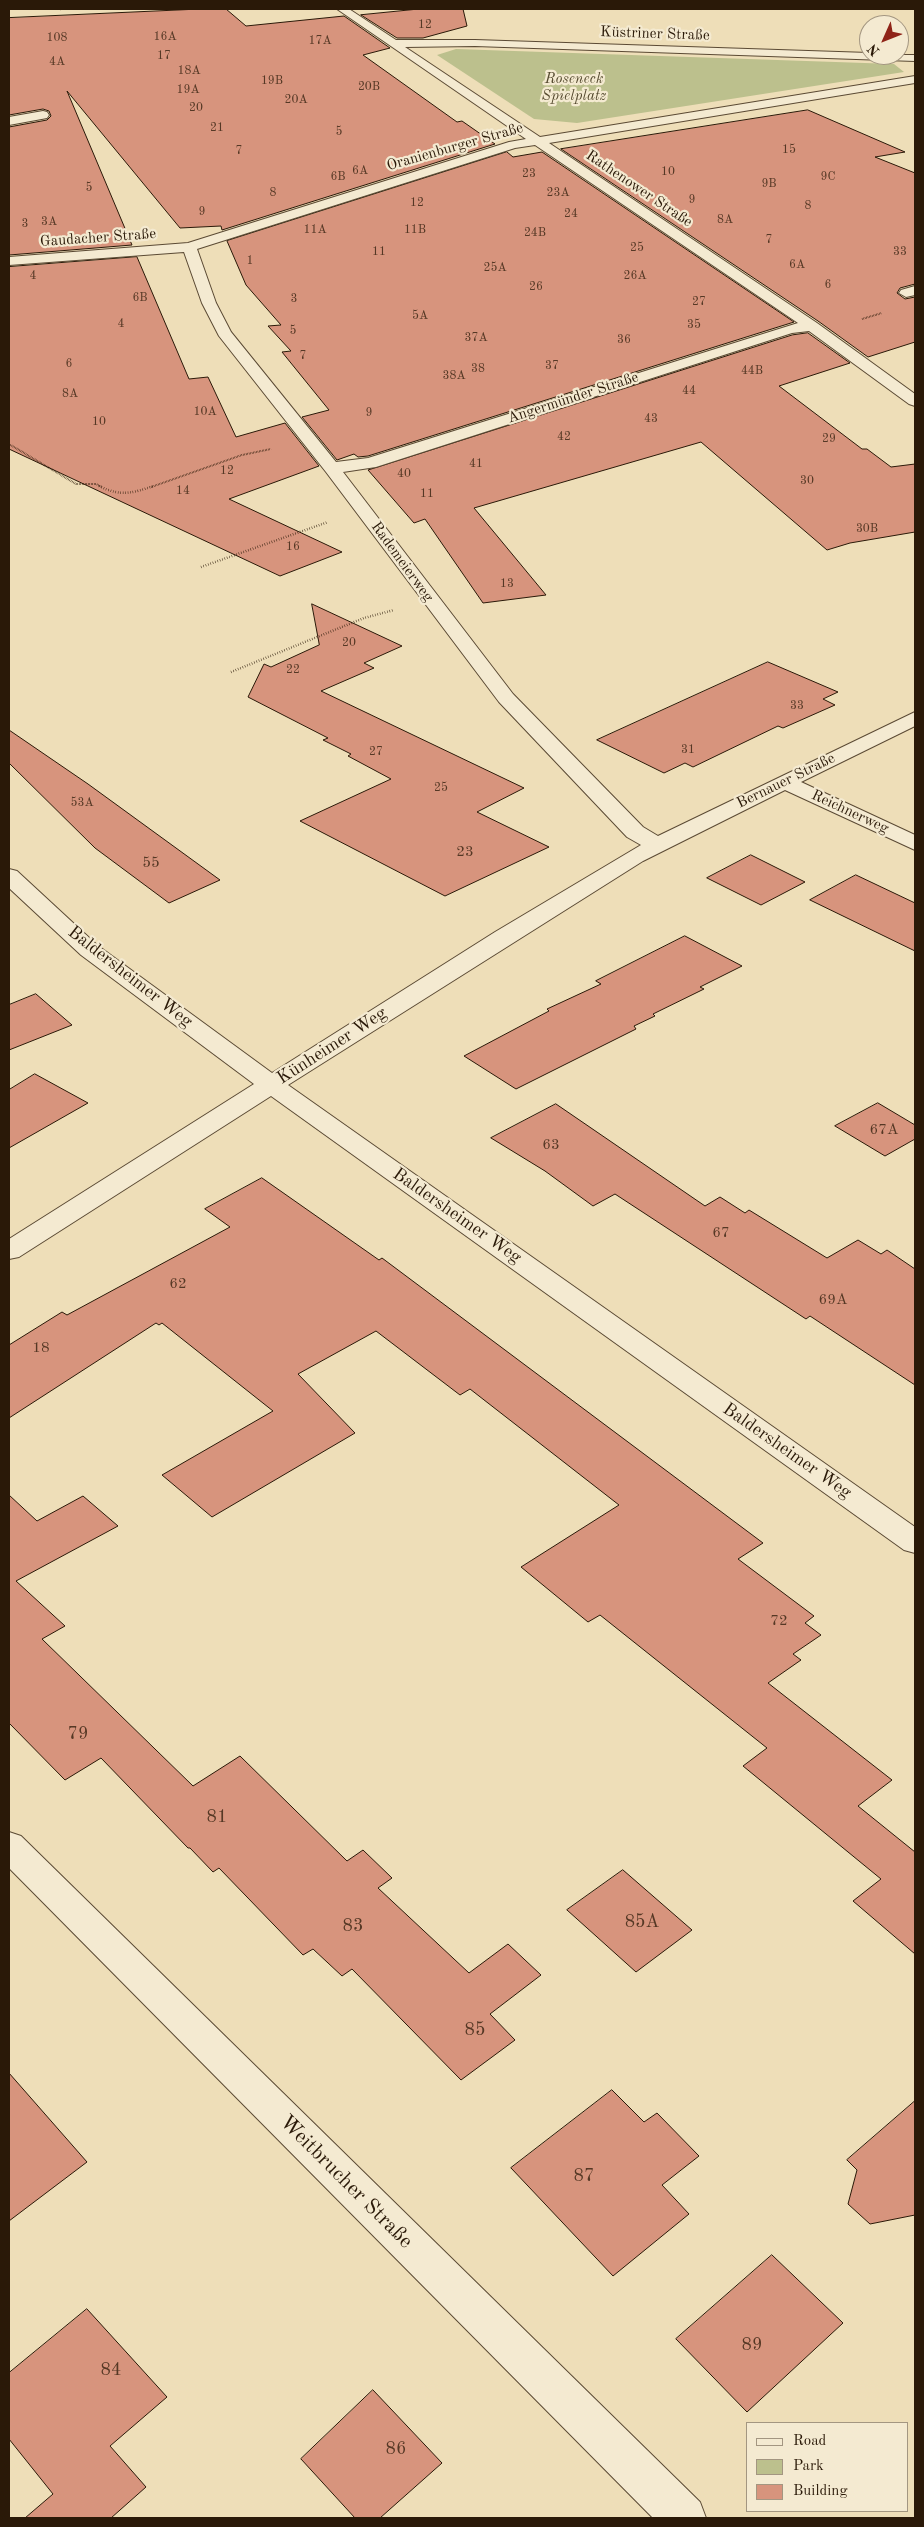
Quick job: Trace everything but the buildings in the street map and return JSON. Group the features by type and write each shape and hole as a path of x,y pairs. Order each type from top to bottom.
{"street":[{"name":"Rathenower Straße","path":"342,9 812,326 915,401"},
{"name":"Küstriner Straße","path":"394,44 420,42 475,43 915,58"},
{"name":"Oranienburger Straße","path":"189,247 489,152 536,140 915,79"},
{"path":"9,121 42,115"},
{"name":"Gaudacher Straße","path":"9,260 189,247"},
{"name":"Rademeierweg","path":"189,247 209,303 224,333 332,468 431,602 525,721 635,832 656,845"},
{"name":"Angermünder Straße","path":"332,468 370,463 790,329 812,326"},
{"name":"Bernauer Straße","path":"656,845 915,718"},
{"name":"Reichnerweg","path":"784,782 915,843"},
{"name":"Künheimer Weg","path":"9,1251 496,941 656,845"},
{"name":"Baldersheimer Weg","path":"9,876 89,950 272,1085 915,1542"},
{"name":"Weitbrucher Straße","path":"9,1846 684,2518"}],"path":[{"path":"855,322 890,310"},
{"path":"9,444 76,484 96,484 114,493 133,493 242,454 311,442"},
{"path":"201,568 349,514 365,511"},
{"path":"231,672 364,618 431,602"}],"green space":[{"name":"Roseneck Spielplatz","path":"456,49 859,63 859,65 895,65 904,72 577,123 534,119 437,55"}]}
